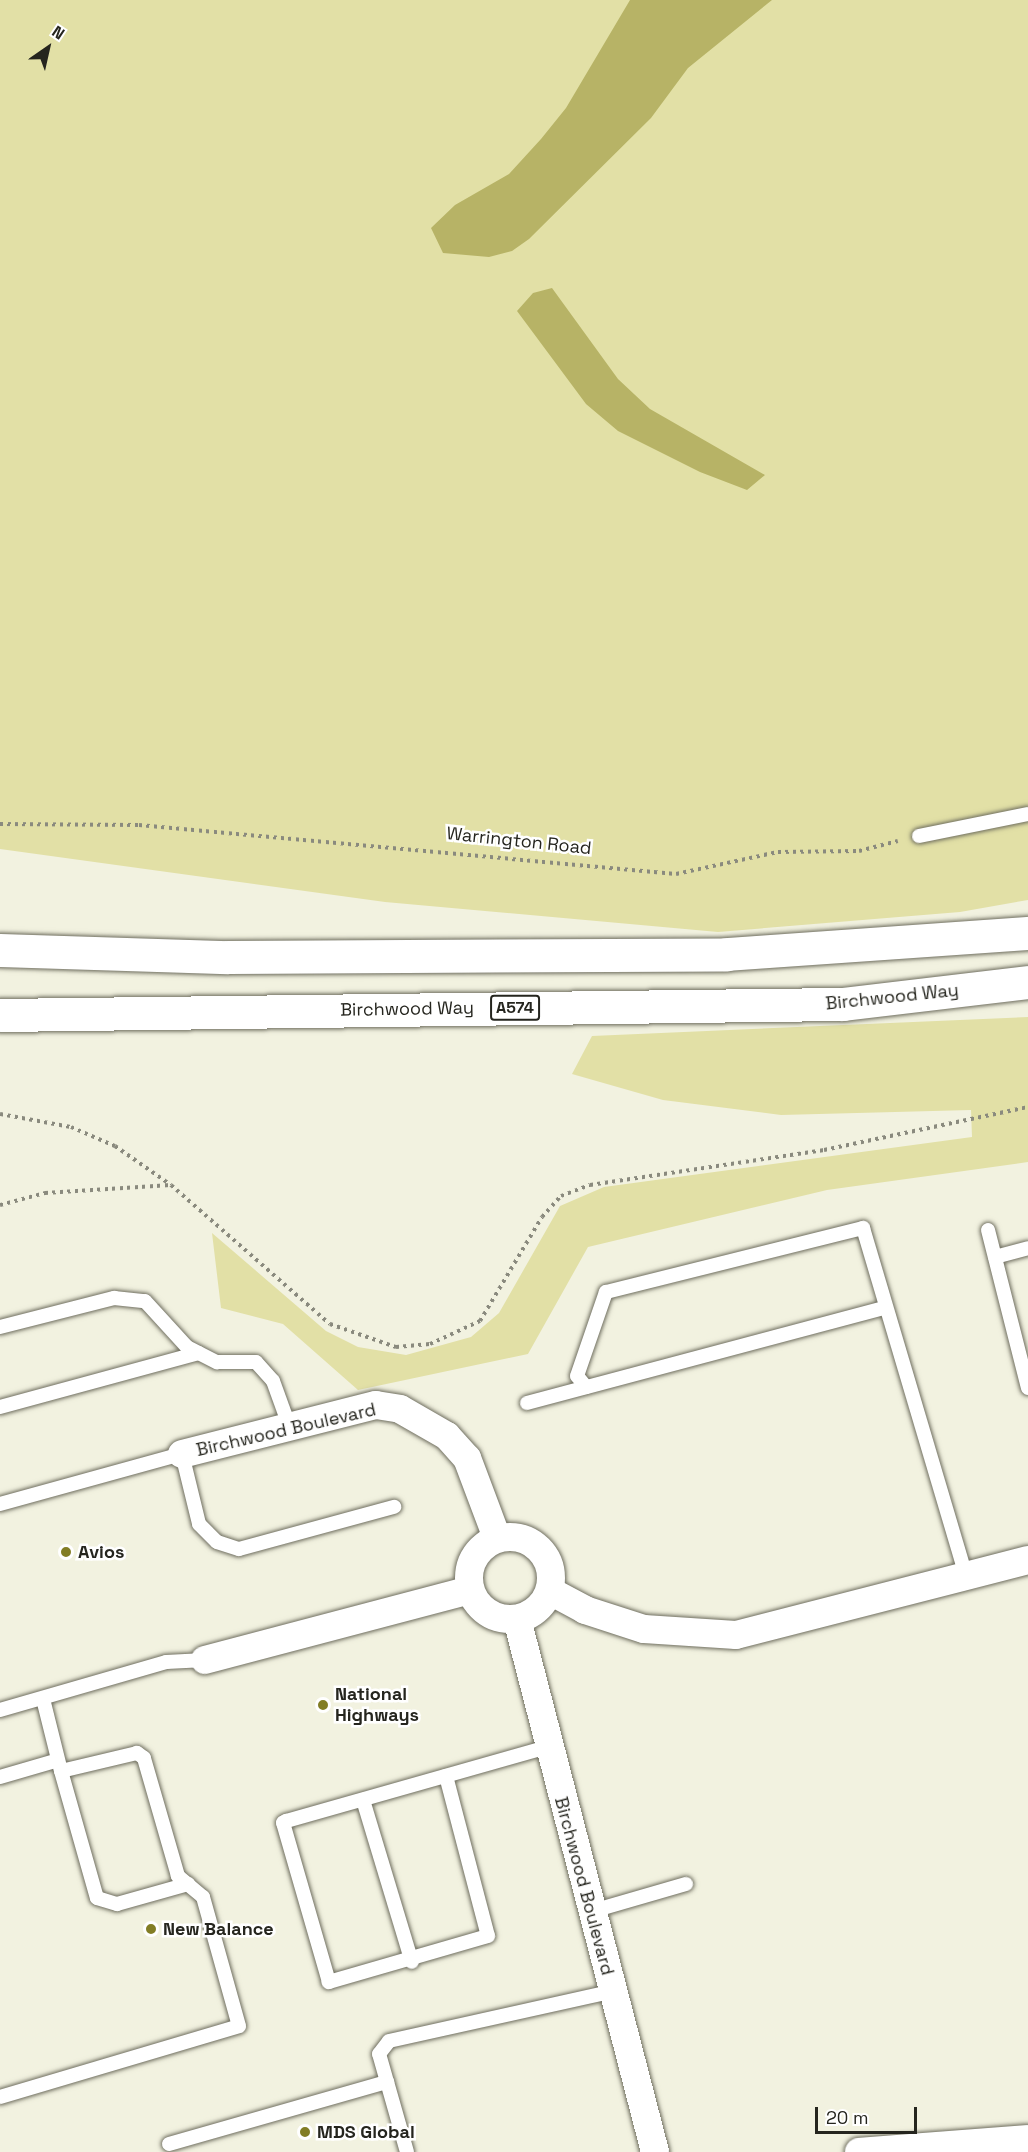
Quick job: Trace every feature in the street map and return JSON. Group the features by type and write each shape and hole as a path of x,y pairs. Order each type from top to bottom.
{"main road":[{"path":"0,950 228,957 727,954 1028,933"},
{"name":"Birchwood Way","path":"0,1015 843,1004 1028,982"}],"street":[{"name":"Birchwood Boulevard","path":"182,1454 376,1405 424,1420 467,1458 497,1538"},
{"path":"497,1538 520,1538 541,1550 551,1570 550,1591 538,1608 517,1619 492,1615 470,1590 473,1558 497,1538"},
{"path":"550,1591 585,1610 644,1629 736,1635 1028,1560"},
{"path":"205,1660 470,1590"},
{"name":"Birchwood Boulevard","path":"517,1619 547,1747 655,2152"},
{"path":"859,2152 1028,2139"}],"lane":[{"path":"919,836 1028,814"},
{"path":"586,1387 577,1376 609,1290 856,1226 866,1233 884,1308 966,1576"},
{"path":"988,1230 1023,1345 1028,1388"},
{"path":"996,1257 1028,1248"},
{"path":"0,1327 114,1298 145,1301 199,1353 217,1362 256,1362 273,1381 290,1428"},
{"path":"527,1403 884,1308"},
{"path":"0,1407 199,1353"},
{"path":"0,1504 182,1454 199,1524 217,1542 239,1549 394,1507"},
{"path":"0,1710 166,1662 205,1660"},
{"path":"43,1699 97,1899 117,1904 188,1884"},
{"path":"446,1776 488,1936 412,1962 328,1980 283,1823 446,1776 547,1747"},
{"path":"0,1777 142,1754 178,1876 203,1897 239,2026 0,2097"},
{"path":"363,1800 412,1962"},
{"path":"590,1912 686,1884"},
{"path":"407,2152 379,2054 389,2041 614,1992"},
{"path":"170,2144 387,2082"}],"path":[{"name":"Warrington Road","path":"0,824 186,829 676,874 778,852 859,851 919,836"},
{"path":"0,1114 71,1127 115,1146 171,1185 330,1324 396,1347 430,1344 480,1321 542,1217 561,1196 590,1185 824,1150 1028,1107"},
{"path":"0,1205 55,1192 171,1185"}],"shaded area":[{"path":"0,0 1028,0 1028,900 960,912 718,932 385,902 0,849"},
{"path":"630,0 772,0 688,68 651,118 529,239 512,251 489,257 443,253 431,228 455,205 509,174 541,139 566,108"},
{"path":"552,288 618,379 650,409 765,475 747,490 700,472 618,431 586,404 517,311 533,293"},
{"path":"1028,1017 1028,1162 827,1190 588,1247 528,1354 358,1390 283,1324 221,1308 212,1233 326,1331 358,1347 406,1355 471,1337 499,1313 560,1206 604,1187 972,1137 971,1110 781,1115 663,1100 572,1074 592,1036"}],"place":[{"name":"Avios","path":"66,1552"},
{"name":"National Highways","path":"323,1705"},
{"name":"New Balance","path":"151,1929"},
{"name":"MDS Global","path":"305,2132"}]}
